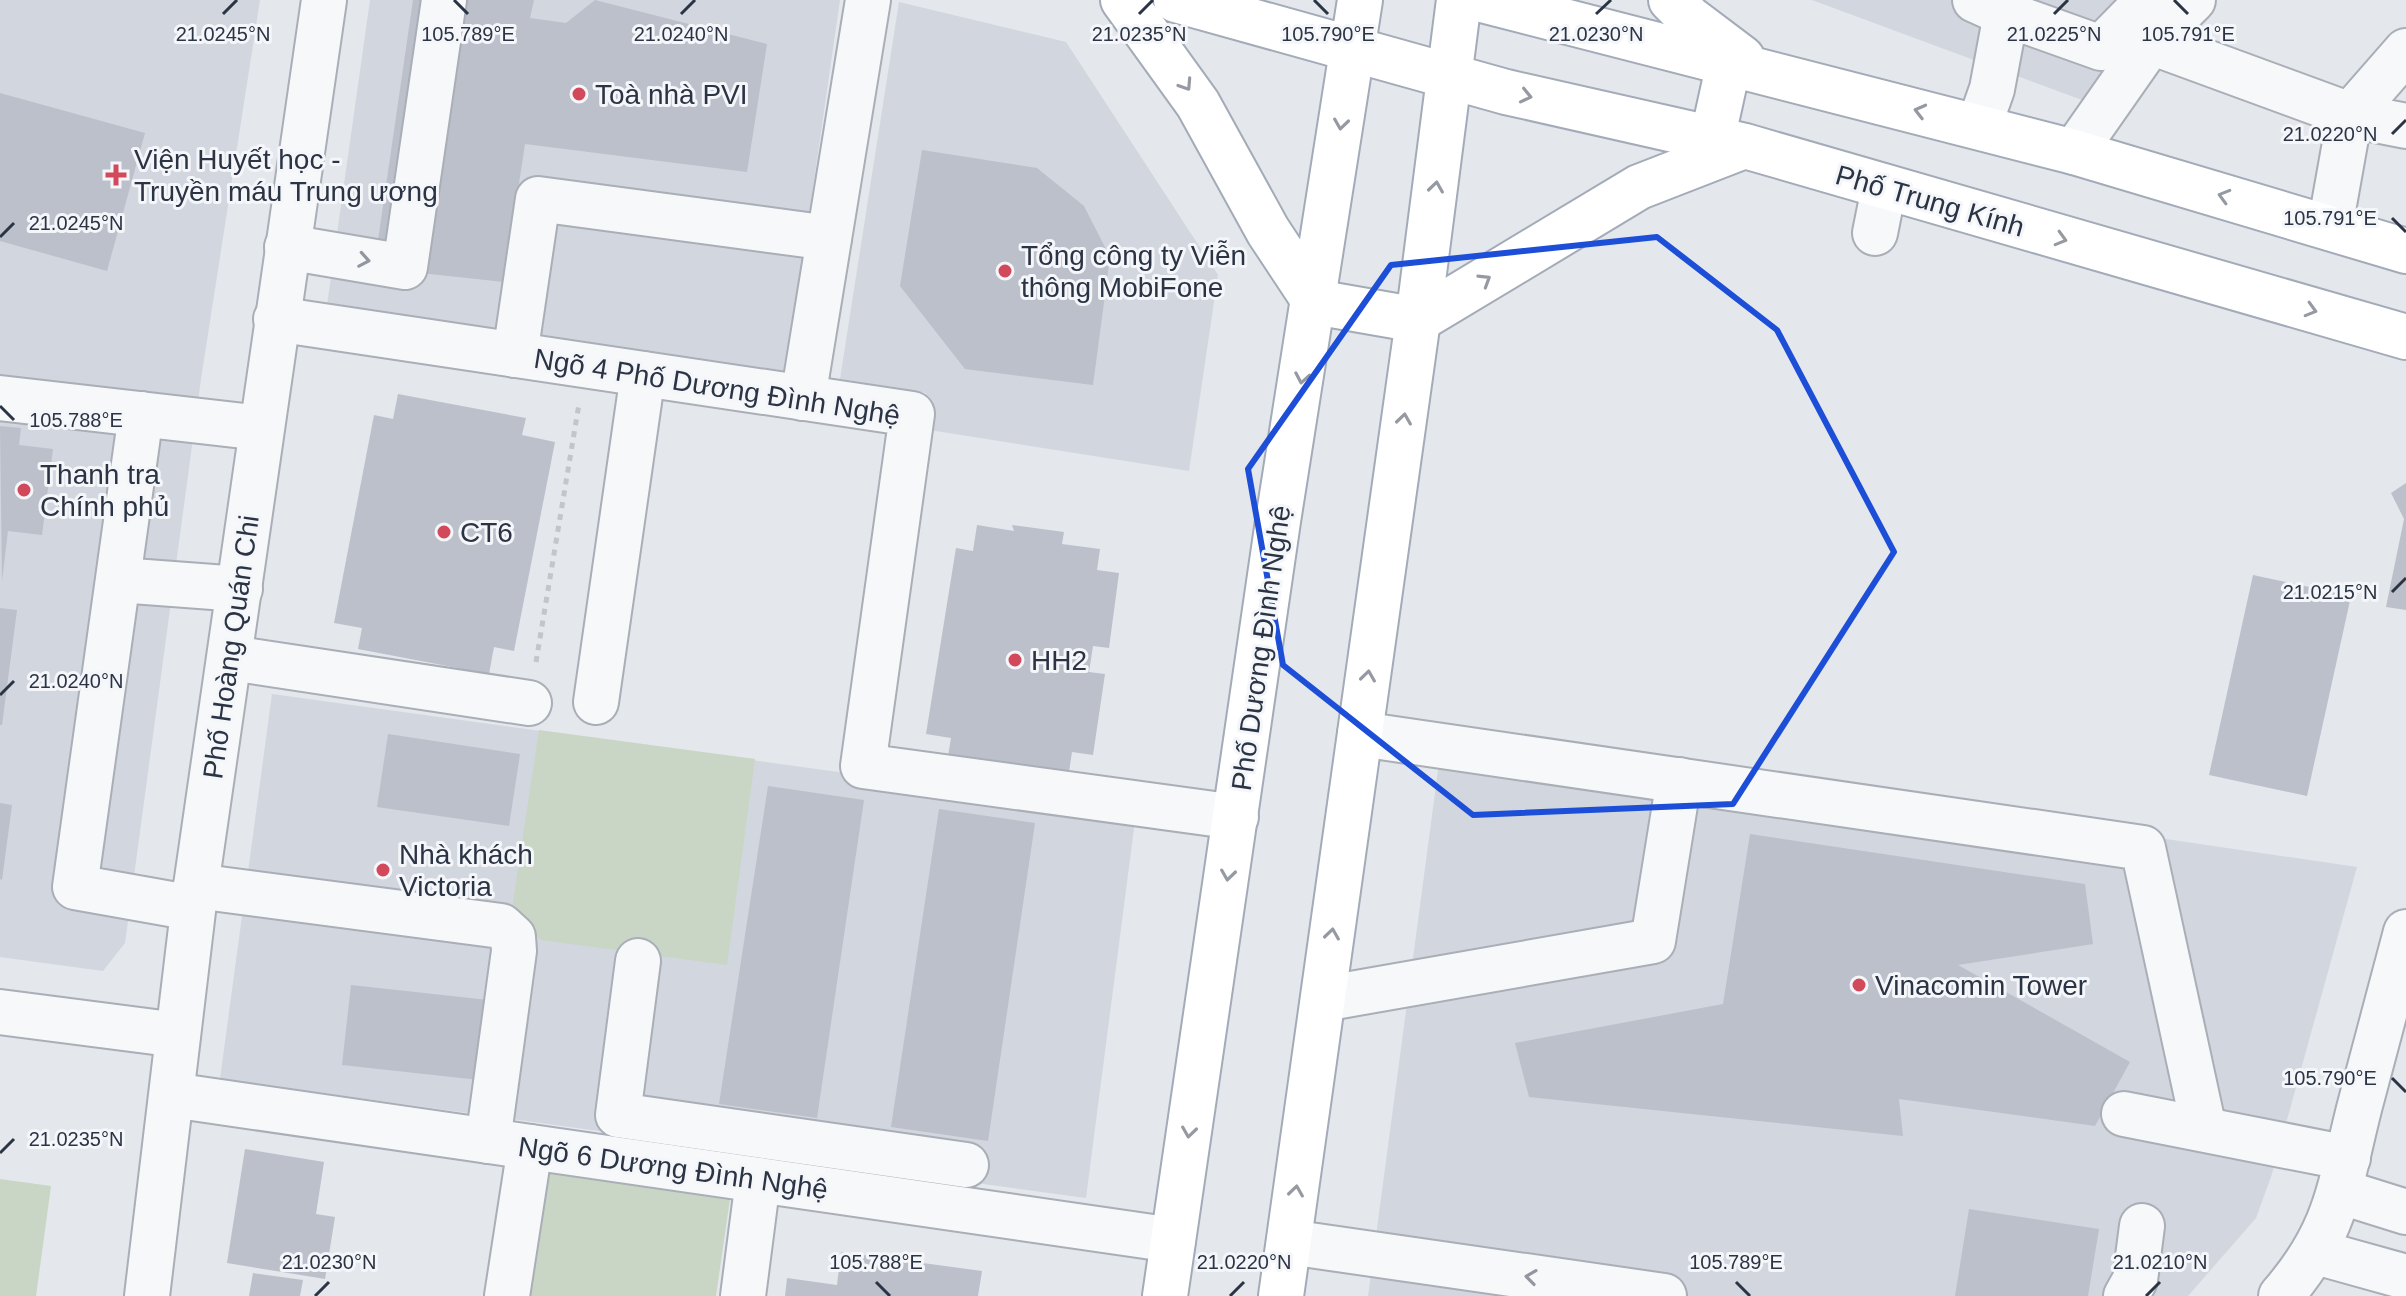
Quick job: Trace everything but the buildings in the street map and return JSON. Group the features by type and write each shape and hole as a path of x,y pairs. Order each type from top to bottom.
{"main road":[{"path":"1123,0 1198,104 1268,231 1315,302 1418,320 1639,187 1728,143 1744,67"},
{"name":"Phố Trung Kính","path":"1176,0 1451,76 1728,143 2406,337"},
{"name":"Phố Dương Đình Nghệ","path":"1165,1296 1278,521 1315,302 1360,0"},
{"path":"1281,1296 1418,320 1459,0"},
{"path":"1482,0 1979,126 2406,251"},
{"path":"1689,6 1744,67"}],"street":[{"name":"Phố Hoàng Quán Chi","path":"147,1296 194,897 324,0"},
{"path":"287,247 405,267 444,0"},
{"path":"803,398 868,0"},
{"path":"1979,126 1992,89 1991,7 2101,48 2193,0"},
{"path":"2150,21 2350,115 2406,126"},
{"path":"2074,152 2150,21"},
{"path":"2330,227 2350,115 2406,51"},
{"path":"1875,233 1884,188"},
{"path":"515,355 538,199 829,238"},
{"name":"Ngõ 4 Phố Dương Đình Nghệ","path":"276,319 912,414 863,766 1236,817"},
{"path":"596,702 643,374"},
{"path":"0,398 261,428"},
{"path":"141,414 75,887 501,926 513,937 514,951 488,1141"},
{"path":"119,580 240,589"},
{"path":"231,658 529,703"},
{"path":"1360,734 2143,848 2204,1129"},
{"path":"1323,999 1653,941 1679,780"},
{"path":"2281,1296 2316,1252 2345,1175 2406,932"},
{"path":"638,961 618,1115 966,1165"},
{"path":"0,1012 178,1035"},
{"name":"Ngõ 6 Dương Đình Nghệ","path":"172,1095 1173,1240"},
{"path":"2124,1114 2204,1129 2345,1175 2406,1212"},
{"path":"507,1296 530,1147"},
{"path":"743,1296 758,1180"},
{"path":"2126,1296 2135,1280 2142,1226"},
{"path":"1289,1242 1417,1278 1664,1296"},
{"path":"2316,1252 2406,1277"}],"path":[{"path":"529,703 585,365"}],"highlighted area":[{"path":"1657,237 1777,330 1894,552 1733,804 1473,815 1283,665 1248,469 1391,265"}],"shaded area":[{"path":"0,0 260,0 201,379 125,943 103,971 0,957"},
{"path":"370,0 840,0 785,382 326,312"},
{"path":"1812,0 2177,0 2082,100"},
{"path":"899,2 1066,42 1218,275 1189,471 923,429 926,393 840,379"},
{"path":"272,694 1136,813 1086,1198 220,1079"},
{"path":"1443,733 2357,867 2272,1174 2256,1218 2188,1296 1368,1296"}],"green space":[{"path":"539,730 755,759 727,965 541,940 512,909"},
{"path":"540,1172 730,1199 716,1296 522,1296"},
{"path":"0,1179 51,1186 36,1296 0,1296"}],"place":[{"name":"Toà nhà PVI","path":"579,94"},
{"name":"Viện Huyết học - Truyền máu Trung ương","path":"116,175"},
{"name":"Tổng công ty Viễn thông MobiFone","path":"1005,271"},
{"name":"Thanh tra Chính phủ","path":"24,490"},
{"name":"CT6","path":"444,532"},
{"name":"HH2","path":"1015,660"},
{"name":"Nhà khách Victoria","path":"383,870"},
{"name":"Vinacomin Tower","path":"1859,985"}]}
